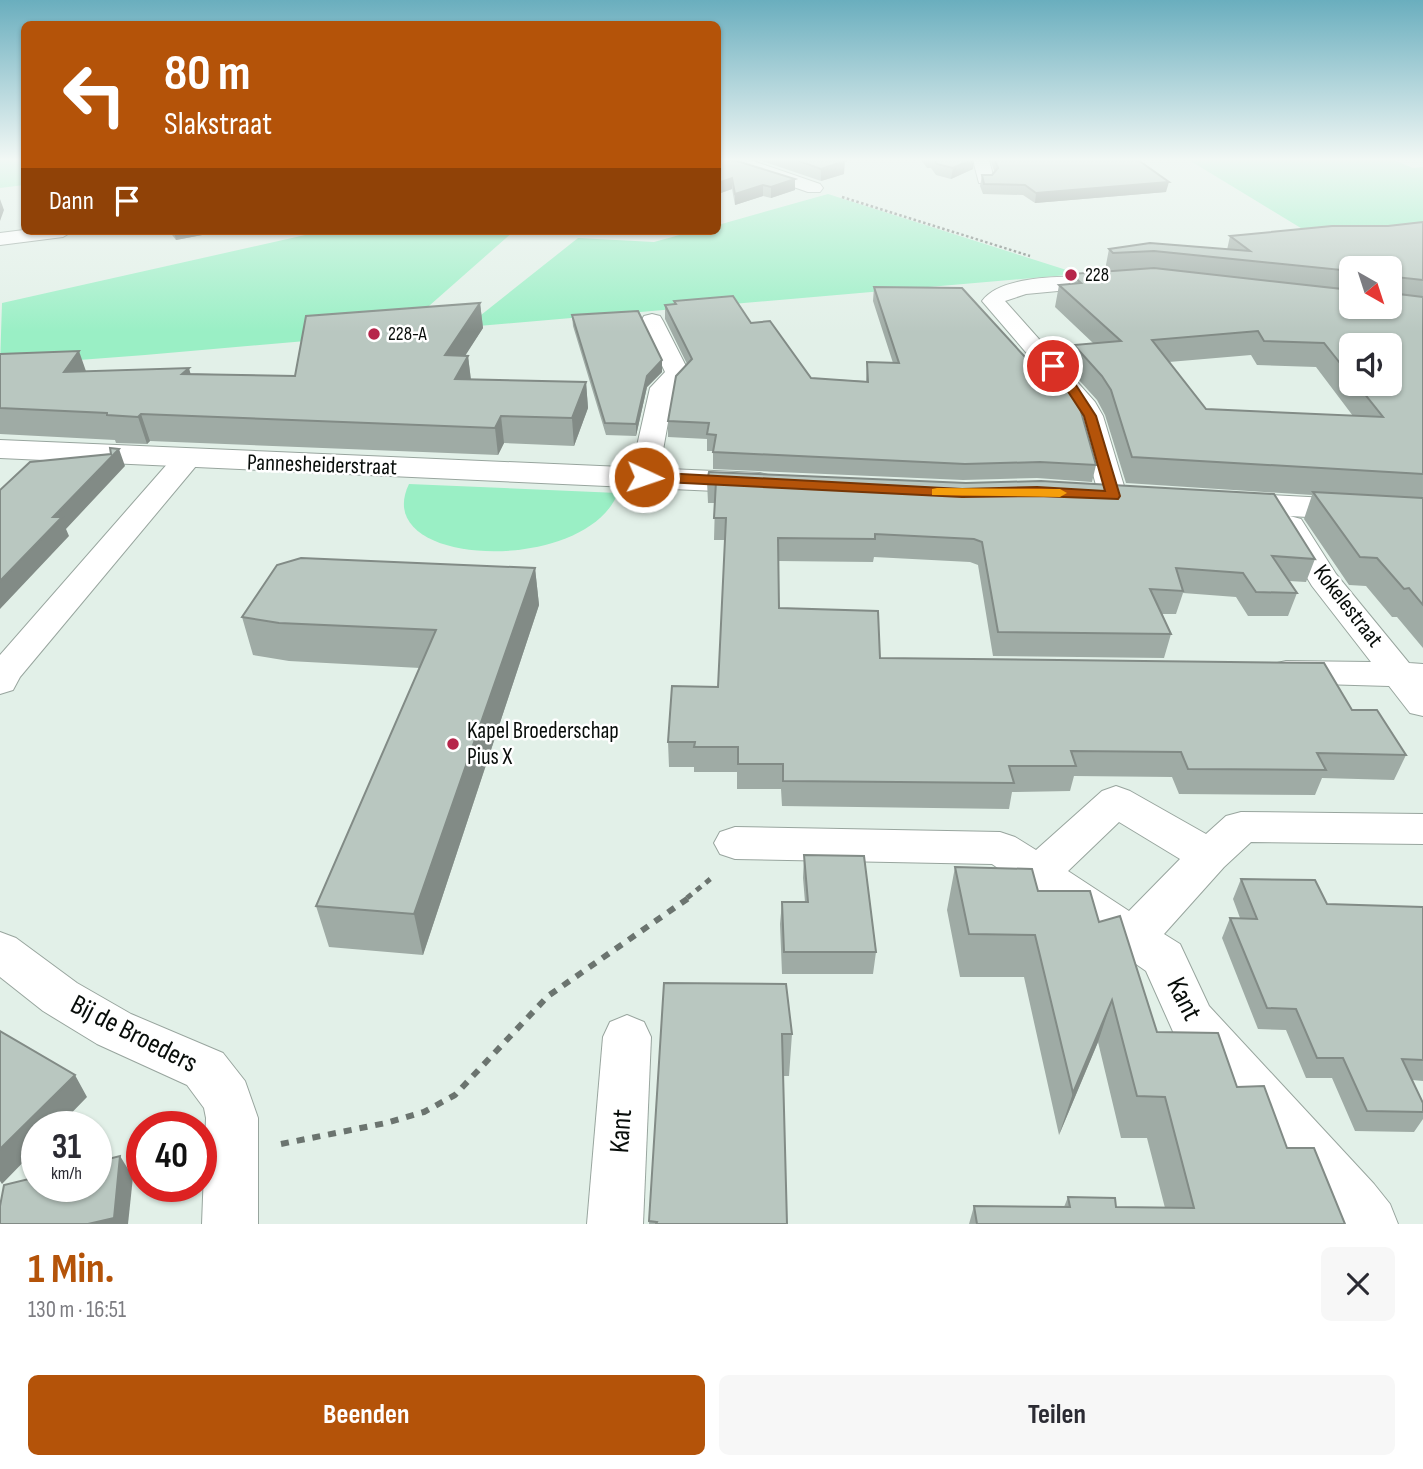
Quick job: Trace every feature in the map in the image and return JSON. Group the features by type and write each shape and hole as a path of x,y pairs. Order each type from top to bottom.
{"street":[{"path":"0,239 32,235"},
{"path":"1075,494 1127,497 1082,402 993,301 996,295 1004,290 1121,281"},
{"path":"644,477 662,388 678,374 653,321"},
{"name":"Pannesheiderstraat","path":"0,449 186,460 796,484"},
{"path":"1,677 186,460"},
{"path":"1195,501 1423,513"},
{"name":"Kokelestraat","path":"1278,505 1323,579 1411,674 1423,704"},
{"path":"1261,672 1411,674"},
{"path":"1038,874 1116,802 1209,856"},
{"path":"1133,937 1209,856 1241,827 1423,829"},
{"name":"Kant","path":"735,843 1000,848 1164,958 1192,1021 1355,1203 1370,1224"},
{"name":"Bij de Broeders","path":"0,951 60,997 103,1022 205,1069 227,1098 232,1118 230,1224"},
{"name":"Kant","path":"615,1224 627,1038"}],"path":[{"path":"907,217 1040,259"},
{"path":"232,1154 386,1123 424,1112 455,1095 548,996 683,902 715,875 735,843"}],"green space":[{"path":"746,217 901,217 1079,274 0,366 2,303 305,235 509,235 421,313 481,315 578,238 654,242 679,235 721,235 721,224"},
{"path":"1283,217 1423,217 1423,240 1332,247"},
{"path":"409,484 618,493 598,520 566,538 527,549 486,551 448,546 420,533 405,512"}],"building":[{"path":"1423,222 1423,280 1402,278 1402,256 1339,256 1339,270 1154,251 1113,253 1109,249 1150,243 1250,251 1230,236 1332,226 1388,226"},
{"path":"1154,268 1339,289 1339,319 1402,319 1402,294 1423,297 1423,474 1132,457 1111,390 1074,345 1121,341 1059,285 1081,283 1071,274","holes":["1258,331 1264,341 1324,343 1339,362 1339,333 1402,333 1402,396 1366,396 1383,417 1206,409 1152,340"]},
{"path":"874,287 962,288 1025,357 1041,356 1072,391 1078,401 1096,465 1040,462 965,464 713,452 716,435 707,434 709,423 668,421 676,376 692,359 665,305 676,304 674,301 733,296 751,323 770,321 811,378 868,382 867,362 899,363"},
{"path":"480,303 445,355 468,356 455,379 586,382 572,418 501,416 495,428 141,414 138,417 0,408 0,354 79,351 64,372 189,368 182,374 295,376 306,316"},
{"path":"638,311 662,360 647,376 636,424 605,423 572,315"},
{"path":"110,448 119,449 53,517 62,517 0,581 0,490 30,462 111,454"},
{"path":"709,472 966,483 1041,481 1274,494 1315,559 1272,556 1297,593 1256,592 1243,573 1176,568 1183,591 1150,589 1171,634 998,632 982,542 974,539 875,534 875,539 778,538 779,608 878,611 880,658 1324,663 1352,710 1377,710 1406,755 1317,753 1326,770 1188,769 1181,752 1071,751 1076,766 1009,766 1014,783 783,781 783,764 738,764 738,747 694,747 695,742 668,742 672,686 718,687 726,518 714,518 716,481 707,481"},
{"path":"1313,492 1423,498 1423,605 1409,588 1404,589 1377,558 1360,557"},
{"path":"301,558 535,568 414,914 316,906 436,630 279,623 242,617 277,565"},
{"path":"804,855 864,856 876,952 784,952 782,902 808,902"},
{"path":"955,867 1032,869 1038,891 1090,891 1099,922 1120,916 1157,1032 1218,1033 1237,1087 1264,1086 1287,1148 1314,1148 1345,1224 977,1224 974,1206 1070,1207 1068,1197 1115,1198 1116,1207 1194,1208 1165,1097 1137,1096 1112,1000 1073,1093 1035,935 969,934"},
{"path":"1241,879 1315,880 1327,904 1423,907 1423,1060 1402,1059 1423,1103 1423,1112 1367,1111 1343,1058 1317,1058 1296,1009 1267,1008 1230,918 1257,919"},
{"path":"664,983 786,984 792,1034 782,1034 787,1224 656,1224 657,1222 649,1221"},
{"path":"0,1031 75,1075 39,1111 21,1111 21,1128 0,1149"},
{"path":"120,1156 114,1218 88,1224 0,1224 4,1185 21,1181 21,1202 112,1202 112,1158"}],"slow traffic":[{"path":"937,492 1060,493"}],"place":[{"name":"228","path":"1071,275"},
{"name":"228-A","path":"374,334"},
{"name":"Kapel Broederschap Pius X","path":"453,744"}],"route":[{"path":"644,477 962,493 1037,491 1113,496 1090,416 1070,385 1053,366"}]}
